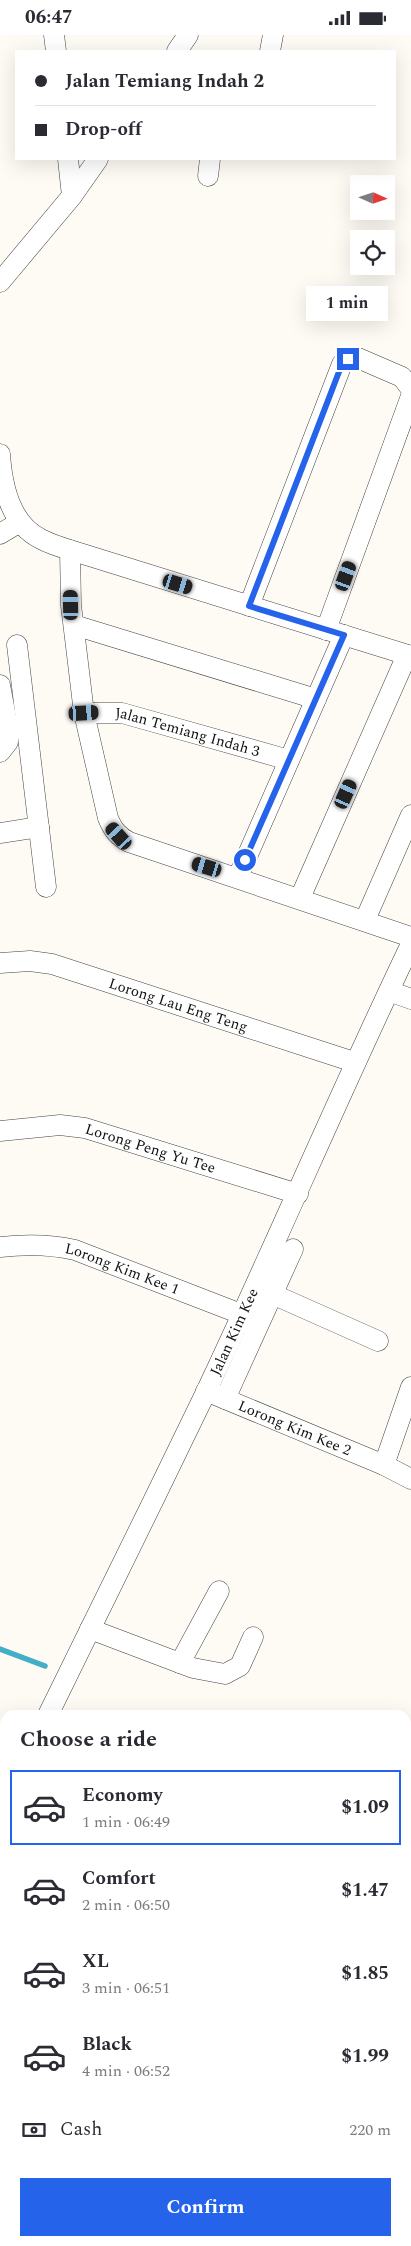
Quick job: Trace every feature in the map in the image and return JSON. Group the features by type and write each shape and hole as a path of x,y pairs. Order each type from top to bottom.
{"street":[{"path":"54,35 56,50"},
{"path":"178,50 188,35"},
{"path":"270,50 273,35"},
{"path":"68,160 72,196"},
{"path":"0,282 72,196 97,160"},
{"path":"238,877 316,699 410,390 402,377 358,358 348,359 342,364 249,606"},
{"path":"0,454 1,469 8,499 20,522 39,539 70,551 409,655 300,898"},
{"path":"0,534 20,522"},
{"path":"70,551 71,605 84,713 112,829 129,842 238,877 411,937"},
{"path":"74,625 316,699"},
{"path":"8,646 39,827 46,887"},
{"path":"0,685 8,729 8,742 0,752"},
{"name":"Jalan Temiang Indah 3","path":"84,713 122,713 289,761"},
{"path":"365,920 411,815"},
{"path":"0,833 39,827"},
{"name":"Jalan Kim Kee","path":"50,1710 206,1391 298,1193 354,1062 411,944"},
{"name":"Lorong Lau Eng Teng","path":"0,963 30,961 52,964 354,1062"},
{"path":"389,991 411,999"},
{"name":"Lorong Peng Yu Tee","path":"0,1131 60,1125 85,1128 298,1193"},
{"name":"Lorong Kim Kee 1","path":"0,1247 36,1243 56,1245 75,1250 241,1314"},
{"path":"225,1399 274,1295 293,1249"},
{"path":"254,1286 378,1341"},
{"path":"384,1465 411,1387"},
{"name":"Lorong Kim Kee 2","path":"206,1391 384,1465 411,1479"},
{"path":"180,1663 219,1591"},
{"path":"90,1629 193,1668 225,1674 240,1666 254,1637"}],"waterway":[{"path":"0,1649 45,1666"}],"route":[{"path":"245,860 344,635 249,606 342,364 348,359"}]}
